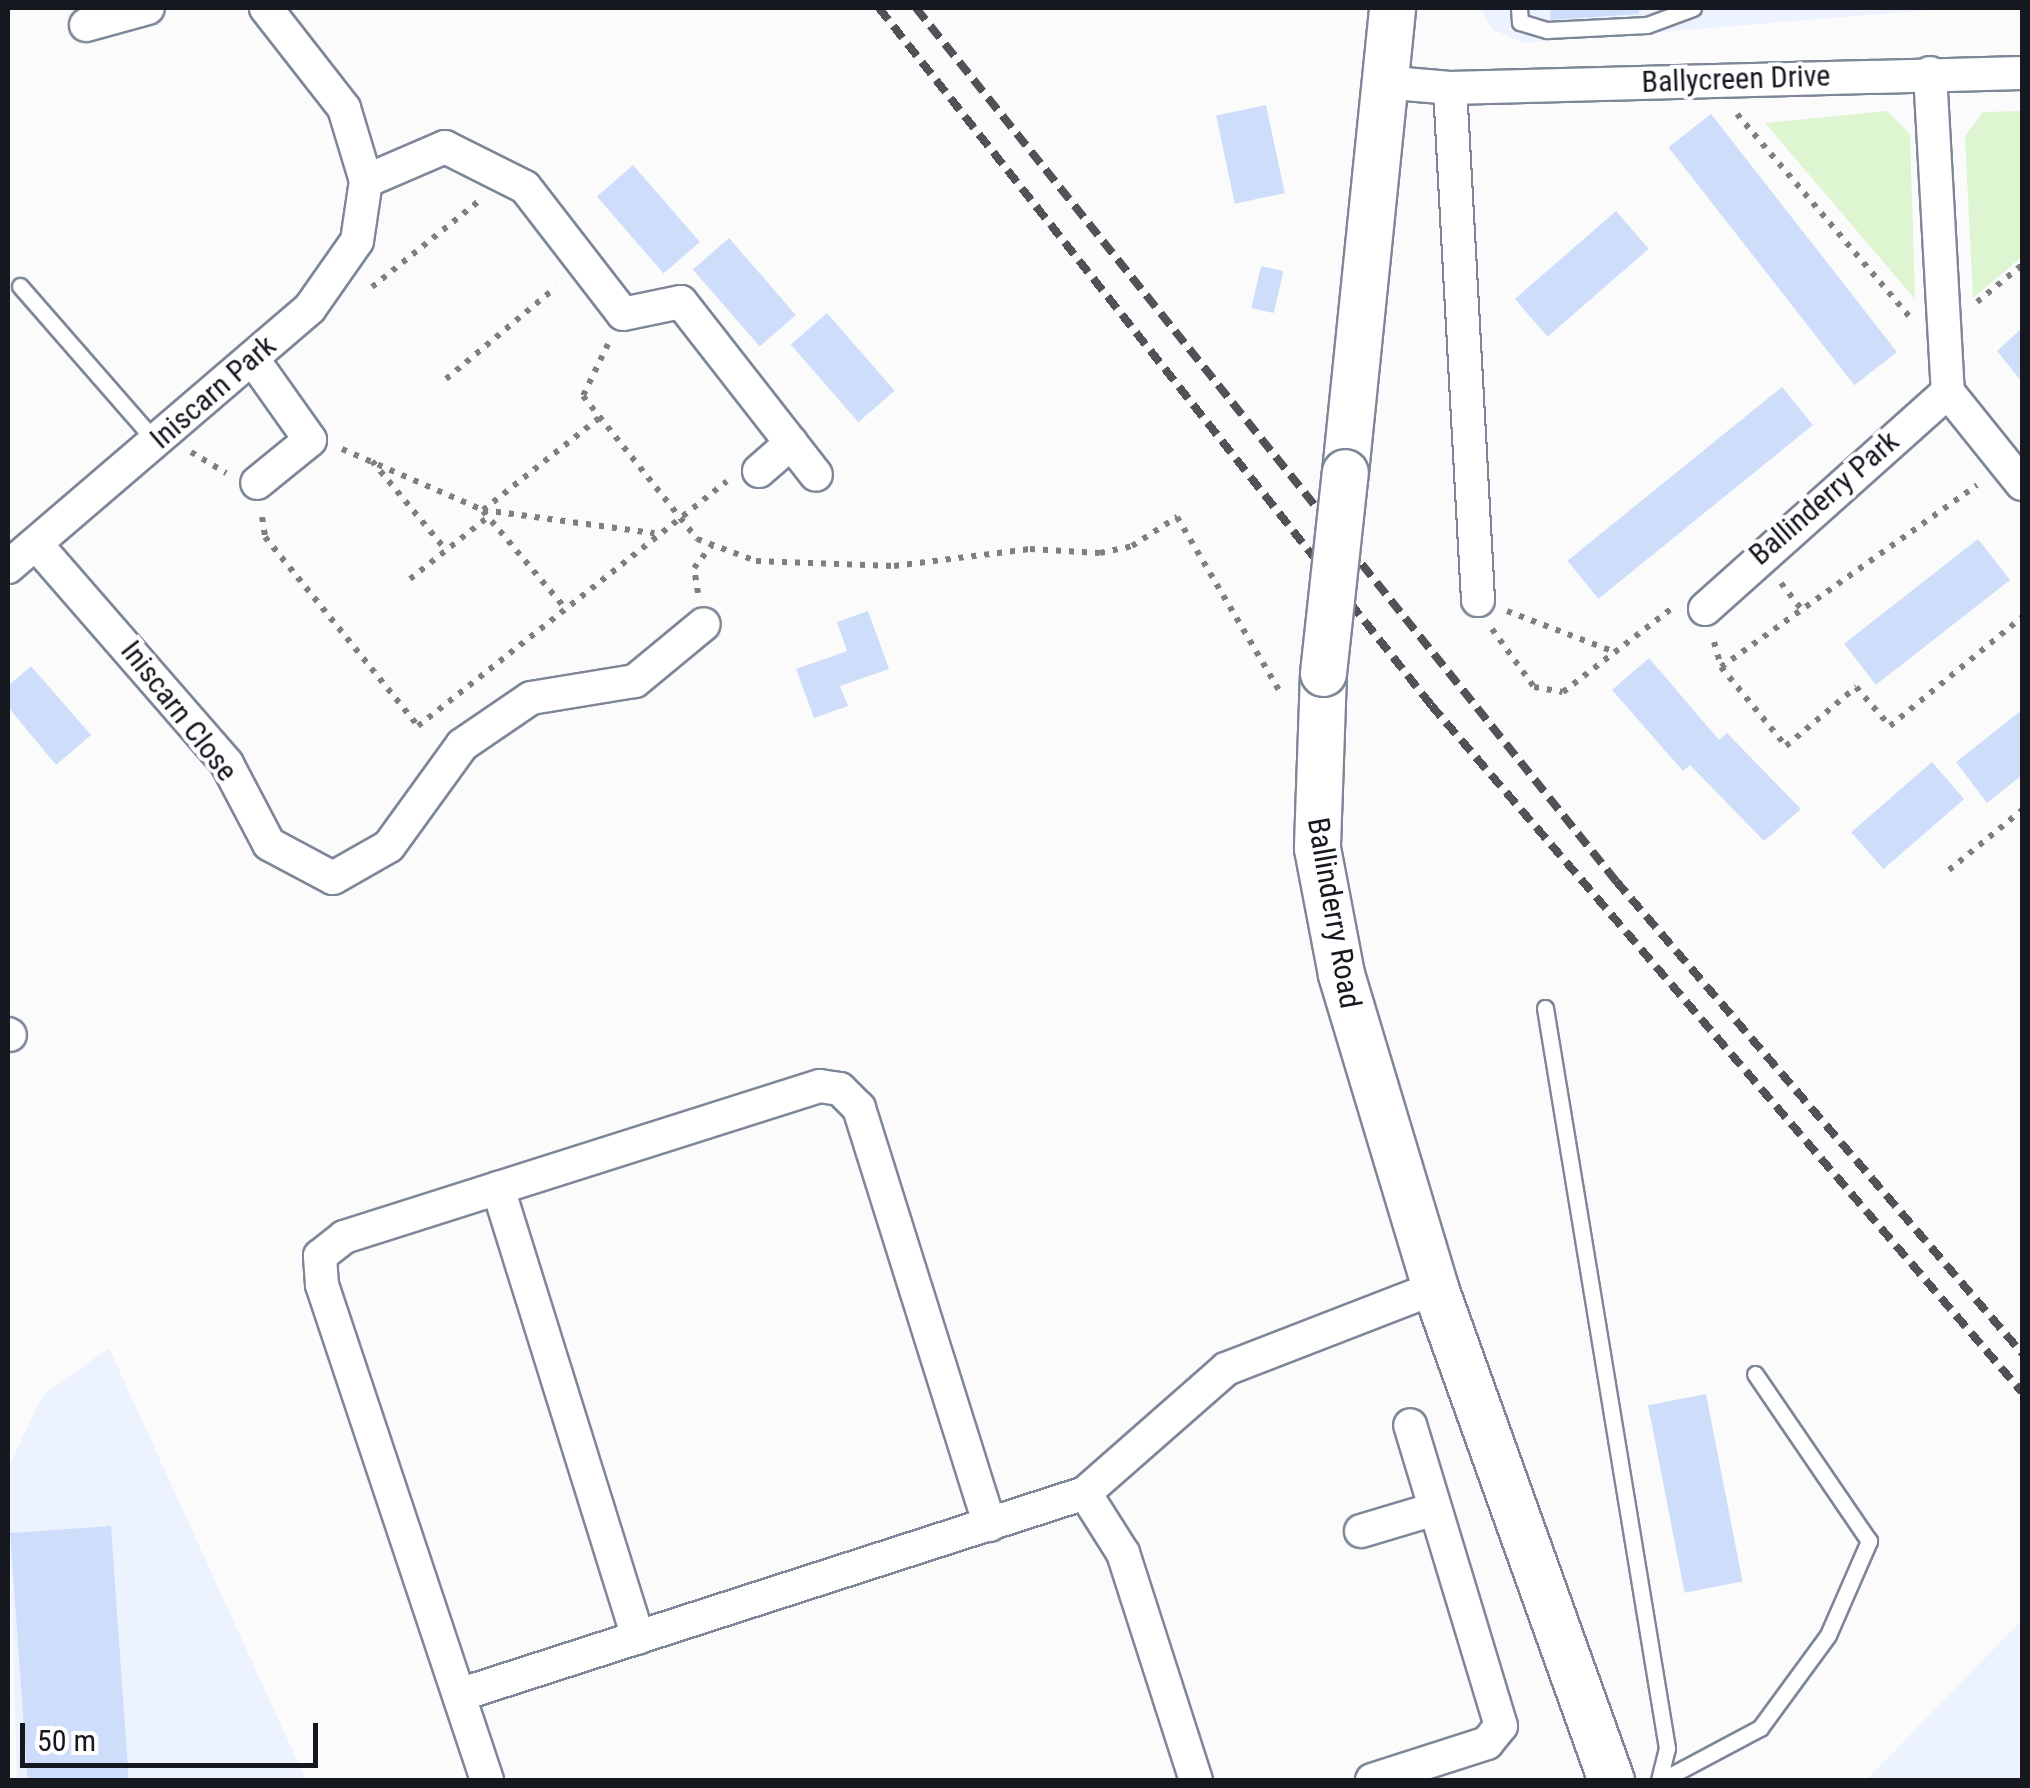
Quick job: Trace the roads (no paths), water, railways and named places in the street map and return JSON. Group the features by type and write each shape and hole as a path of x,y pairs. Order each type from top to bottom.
{"main road":[{"name":"Ballinderry Road","path":"1392,8 1323,676 1317,848 1340,974 1435,1288 1610,1780"}],"street":[{"path":"86,25 148,8"},
{"name":"Iniscarn Park","path":"8,567 310,308 357,241 366,181 344,108 266,8"},
{"path":"1930,73 1948,392 2015,474"},
{"name":"Ballycreen Drive","path":"1382,82 1450,88 1930,73 2022,74"},
{"path":"1450,88 1478,600"},
{"path":"366,181 445,148 525,187 623,314 681,302 816,475"},
{"path":"252,358 310,440 257,483"},
{"name":"Ballinderry Park","path":"1705,609 1948,392"},
{"path":"759,471 791,443"},
{"name":"Iniscarn Close","path":"36,544 227,764 269,844 333,878 389,846 462,745 531,698 636,681 704,624"},
{"path":"487,1780 320,1256 344,1237 820,1086 840,1089 858,1108 990,1525"},
{"path":"498,1188 638,1638"},
{"path":"459,1695 1085,1494 1226,1370 1435,1288"},
{"path":"1372,1780 1487,1742 1500,1726 1410,1426"},
{"path":"1085,1494 1123,1553 1196,1780"},
{"path":"1362,1531 1435,1510"}],"lane":[{"path":"1519,8 1520,22 1546,30 1647,25 1692,8"},
{"path":"20,286 163,435"},
{"path":"1545,1008 1667,1748 1660,1780"},
{"path":"1660,1780 1760,1728 1828,1635 1869,1541 1755,1374"}],"railway":[{"path":"879,8 1431,705 2022,1392"},
{"path":"916,8 1616,881 2022,1353"}]}
